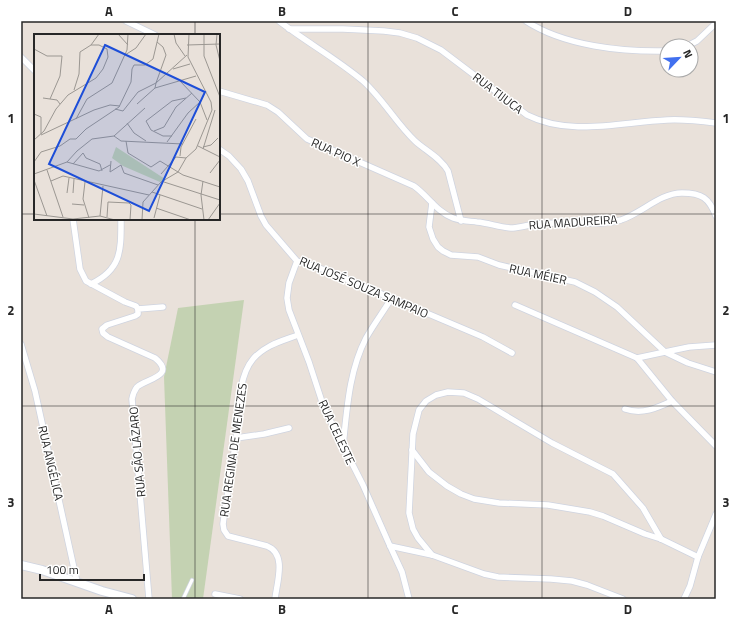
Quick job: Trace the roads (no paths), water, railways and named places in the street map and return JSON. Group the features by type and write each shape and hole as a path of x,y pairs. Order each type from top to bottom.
{"street":[{"path":"126,21 153,34"},
{"path":"279,21 344,66 364,82 415,141 445,165 448,171 461,221"},
{"path":"526,21 545,32 579,43 609,48 649,52 659,51"},
{"path":"699,39 716,23"},
{"name":"RUA TIJUCA","path":"289,29 384,31 400,33 417,38 441,50 527,115 539,121 579,127 596,127 681,119 716,123"},
{"path":"21,57 34,70"},
{"name":"RUA PIO X","path":"220,91 267,105 283,116 307,139 414,186 432,203"},
{"name":"RUA JOSÉ SOUZA SAMPAIO","path":"220,150 229,156 241,169 248,181 261,216 266,225 297,261 325,270 483,337 512,353"},
{"name":"RUA MADUREIRA","path":"432,203 442,212 461,221 512,228 539,223 612,222 632,215 664,198 681,193 694,194 706,198 710,202 716,216"},
{"name":"RUA MÉIER","path":"432,203 430,227 433,239 438,247 443,251 451,255 478,257 499,265 575,282 595,292 617,307 665,352 688,363 716,372"},
{"path":"72,220 80,269 86,281 125,302 136,306 138,310"},
{"path":"91,284 106,275 116,264 121,246 121,220"},
{"name":"RUA CELESTE","path":"297,261 289,283 287,298 298,335 309,362 324,408 402,572 409,599"},
{"path":"343,446 348,400 359,356 366,339 391,299"},
{"path":"515,305 637,358 672,401 716,446"},
{"name":"RUA SÃO LÁZARO","path":"149,599 132,399 136,388 158,377 162,373 162,367 155,358 108,337 103,333 102,329 107,325 135,316 138,314 138,310 163,307"},
{"name":"RUA REGINA DE MENEZES","path":"275,599 280,564 276,552 272,548 228,536 224,530 223,524 244,373 252,360 262,350 273,344 298,335"},
{"name":"RUA ANGÉLICA","path":"21,344 35,391 77,582"},
{"path":"637,358 690,347 716,346"},
{"path":"432,555 418,538 413,528 409,513 413,434 420,410 426,401 436,395 448,392 464,393 478,399 552,443 613,474 643,508 661,539"},
{"path":"626,409 638,412 646,411 672,401"},
{"path":"236,438 264,434 289,428"},
{"path":"412,450 429,472 447,486 474,499 499,503 548,505 590,512 661,539 698,557"},
{"path":"684,599 690,586 698,557 716,514"},
{"path":"390,546 432,555 484,574 498,577 572,581 587,585 623,599"},
{"path":"21,565 42,570 77,582 102,595 132,599"},
{"path":"215,594 240,599"}],"lane":[{"path":"183,599 192,580"}]}
